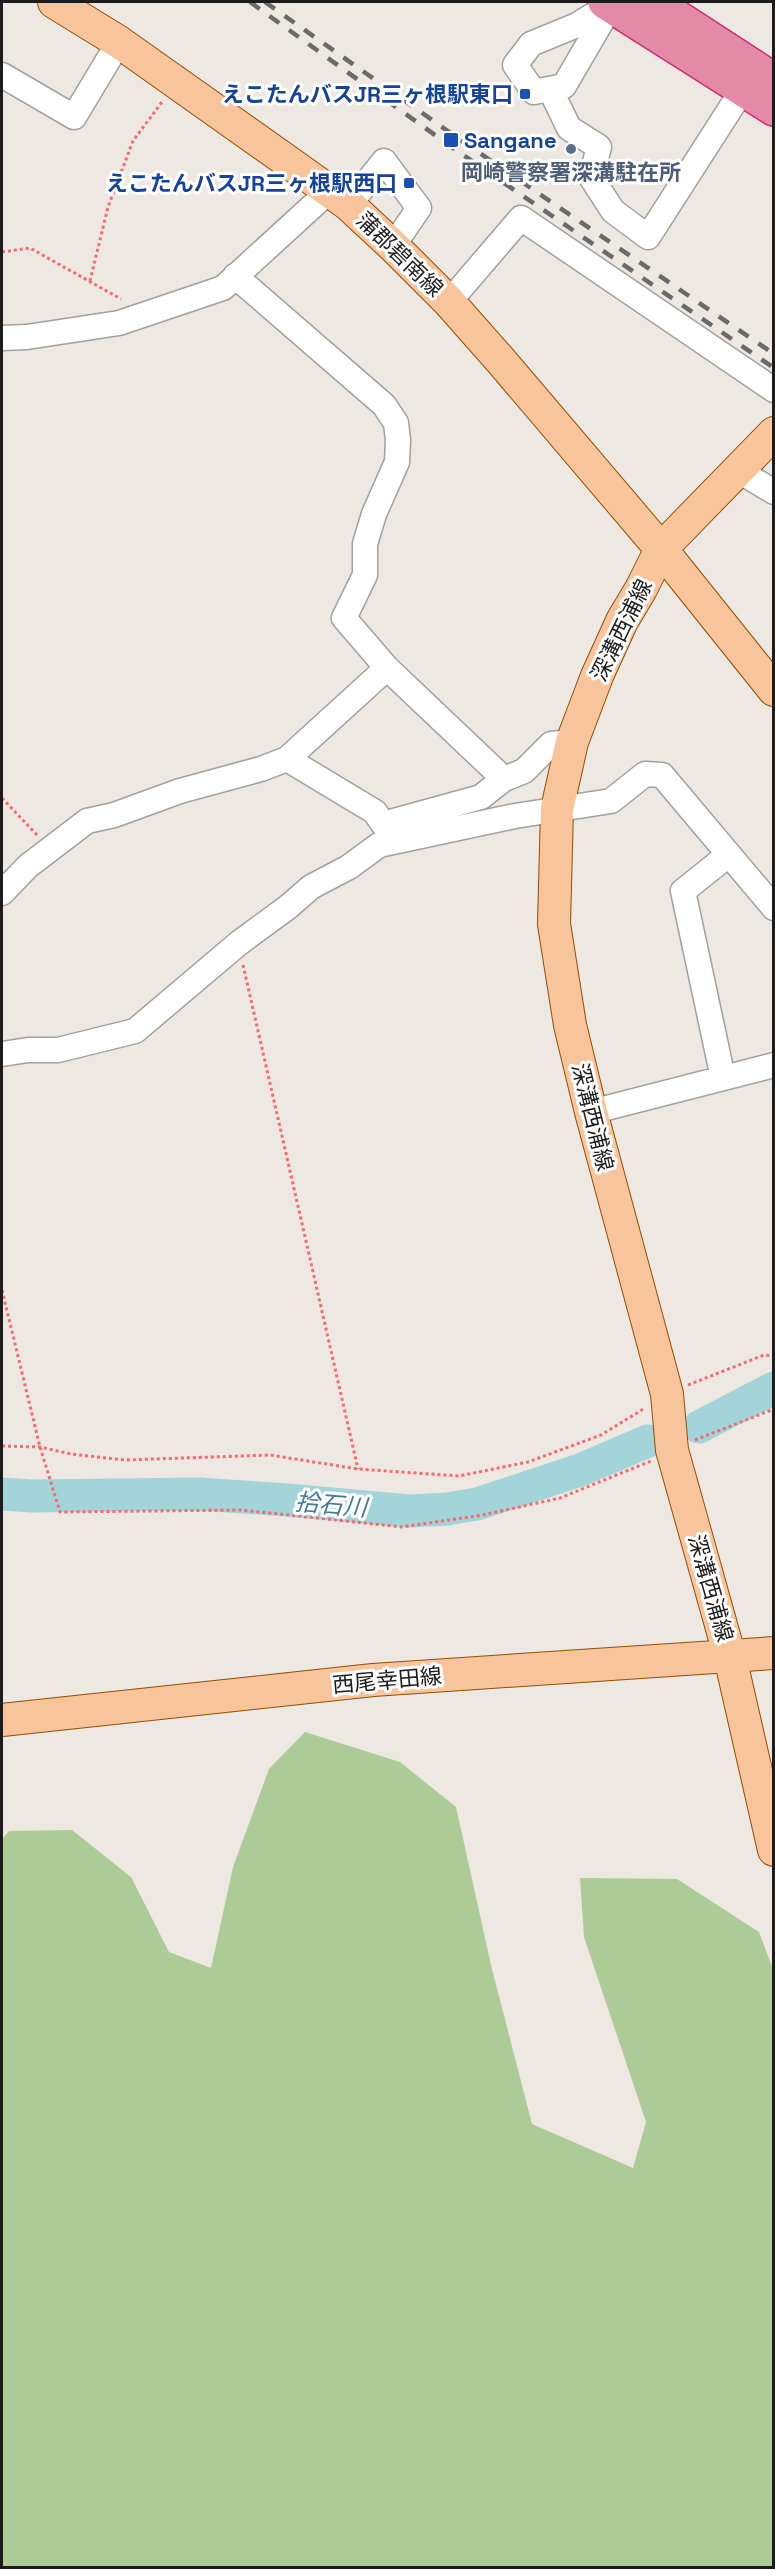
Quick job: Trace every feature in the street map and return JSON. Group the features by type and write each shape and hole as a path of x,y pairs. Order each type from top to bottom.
{"highway":[{"path":"654,2 774,80"},
{"path":"609,3 774,109"}],"main road":[{"name":"蒲郡碧南線","path":"54,2 119,42 339,198 393,246 448,302 768,672"},
{"name":"深溝西浦線","path":"774,433 661,549 642,589 622,621 572,742 557,809 554,924 570,1025 591,1112 667,1394 672,1450 730,1657 774,1850"},
{"name":"西尾幸田線","path":"2,1720 373,1680 774,1653"}],"street":[{"path":"609,3 564,86 534,92 515,65 531,44 577,25 609,3"},
{"path":"2,75 75,117 119,42"},
{"path":"550,88 569,128 599,147 591,177 613,212 648,237 743,89"},
{"path":"2,338 27,337 108,325 223,288 235,276 384,161 419,208 393,246"},
{"path":"448,302 521,218 774,390"},
{"path":"235,276 384,405 396,423 399,440 397,462 374,514 365,543 365,575 344,618 387,668 504,779"},
{"path":"739,471 774,492"},
{"path":"2,893 28,866 87,821 114,815 180,791 261,769 287,759 387,668"},
{"path":"2,1054 27,1050 58,1050 135,1031 238,943 288,907 311,887 349,867 381,835 481,797 504,779 524,771 551,744 572,742"},
{"path":"287,759 375,812 381,835"},
{"path":"381,835 469,825 611,801 645,774 662,775 774,908"},
{"path":"723,1078 683,891 728,856"},
{"path":"591,1112 774,1065"}],"path":[{"path":"90,280 108,207 133,141 176,83"},
{"path":"2,252 30,248 115,294 141,316"},
{"path":"2,798 51,849"},
{"path":"238,943 358,1469"},
{"path":"2,1290 40,1447 60,1512 241,1510 402,1527 483,1515 560,1498 774,1409"},
{"path":"2,1446 40,1447 70,1454 125,1460 270,1455 358,1469 459,1476 528,1462 601,1435 667,1394 764,1355 774,1356"}],"green space":[{"path":"305,1732 400,1762 456,1807 491,1965 532,2124 633,2168 646,2122 584,1937 580,1878 677,1879 759,1932 774,1972 773,2567 2,2567 2,1839 9,1831 72,1830 131,1877 169,1952 211,1968 233,1867 269,1769"}],"waterway":[{"name":"拾石川","path":"699,1427 774,1388"},
{"name":"拾石川","path":"2,1494 32,1496 199,1494 410,1511 447,1509 477,1504 580,1470 648,1441"}],"railway":[{"path":"250,2 453,148 774,368"},
{"path":"265,2 459,139 774,354"}],"place":[{"name":"えこたんバスJR三ヶ根駅東口","path":"525,94"},
{"name":"Sangane","path":"451,140"},
{"name":"岡崎警察署深溝駐在所","path":"571,149"},
{"name":"えこたんバスJR三ヶ根駅西口","path":"409,183"}]}
